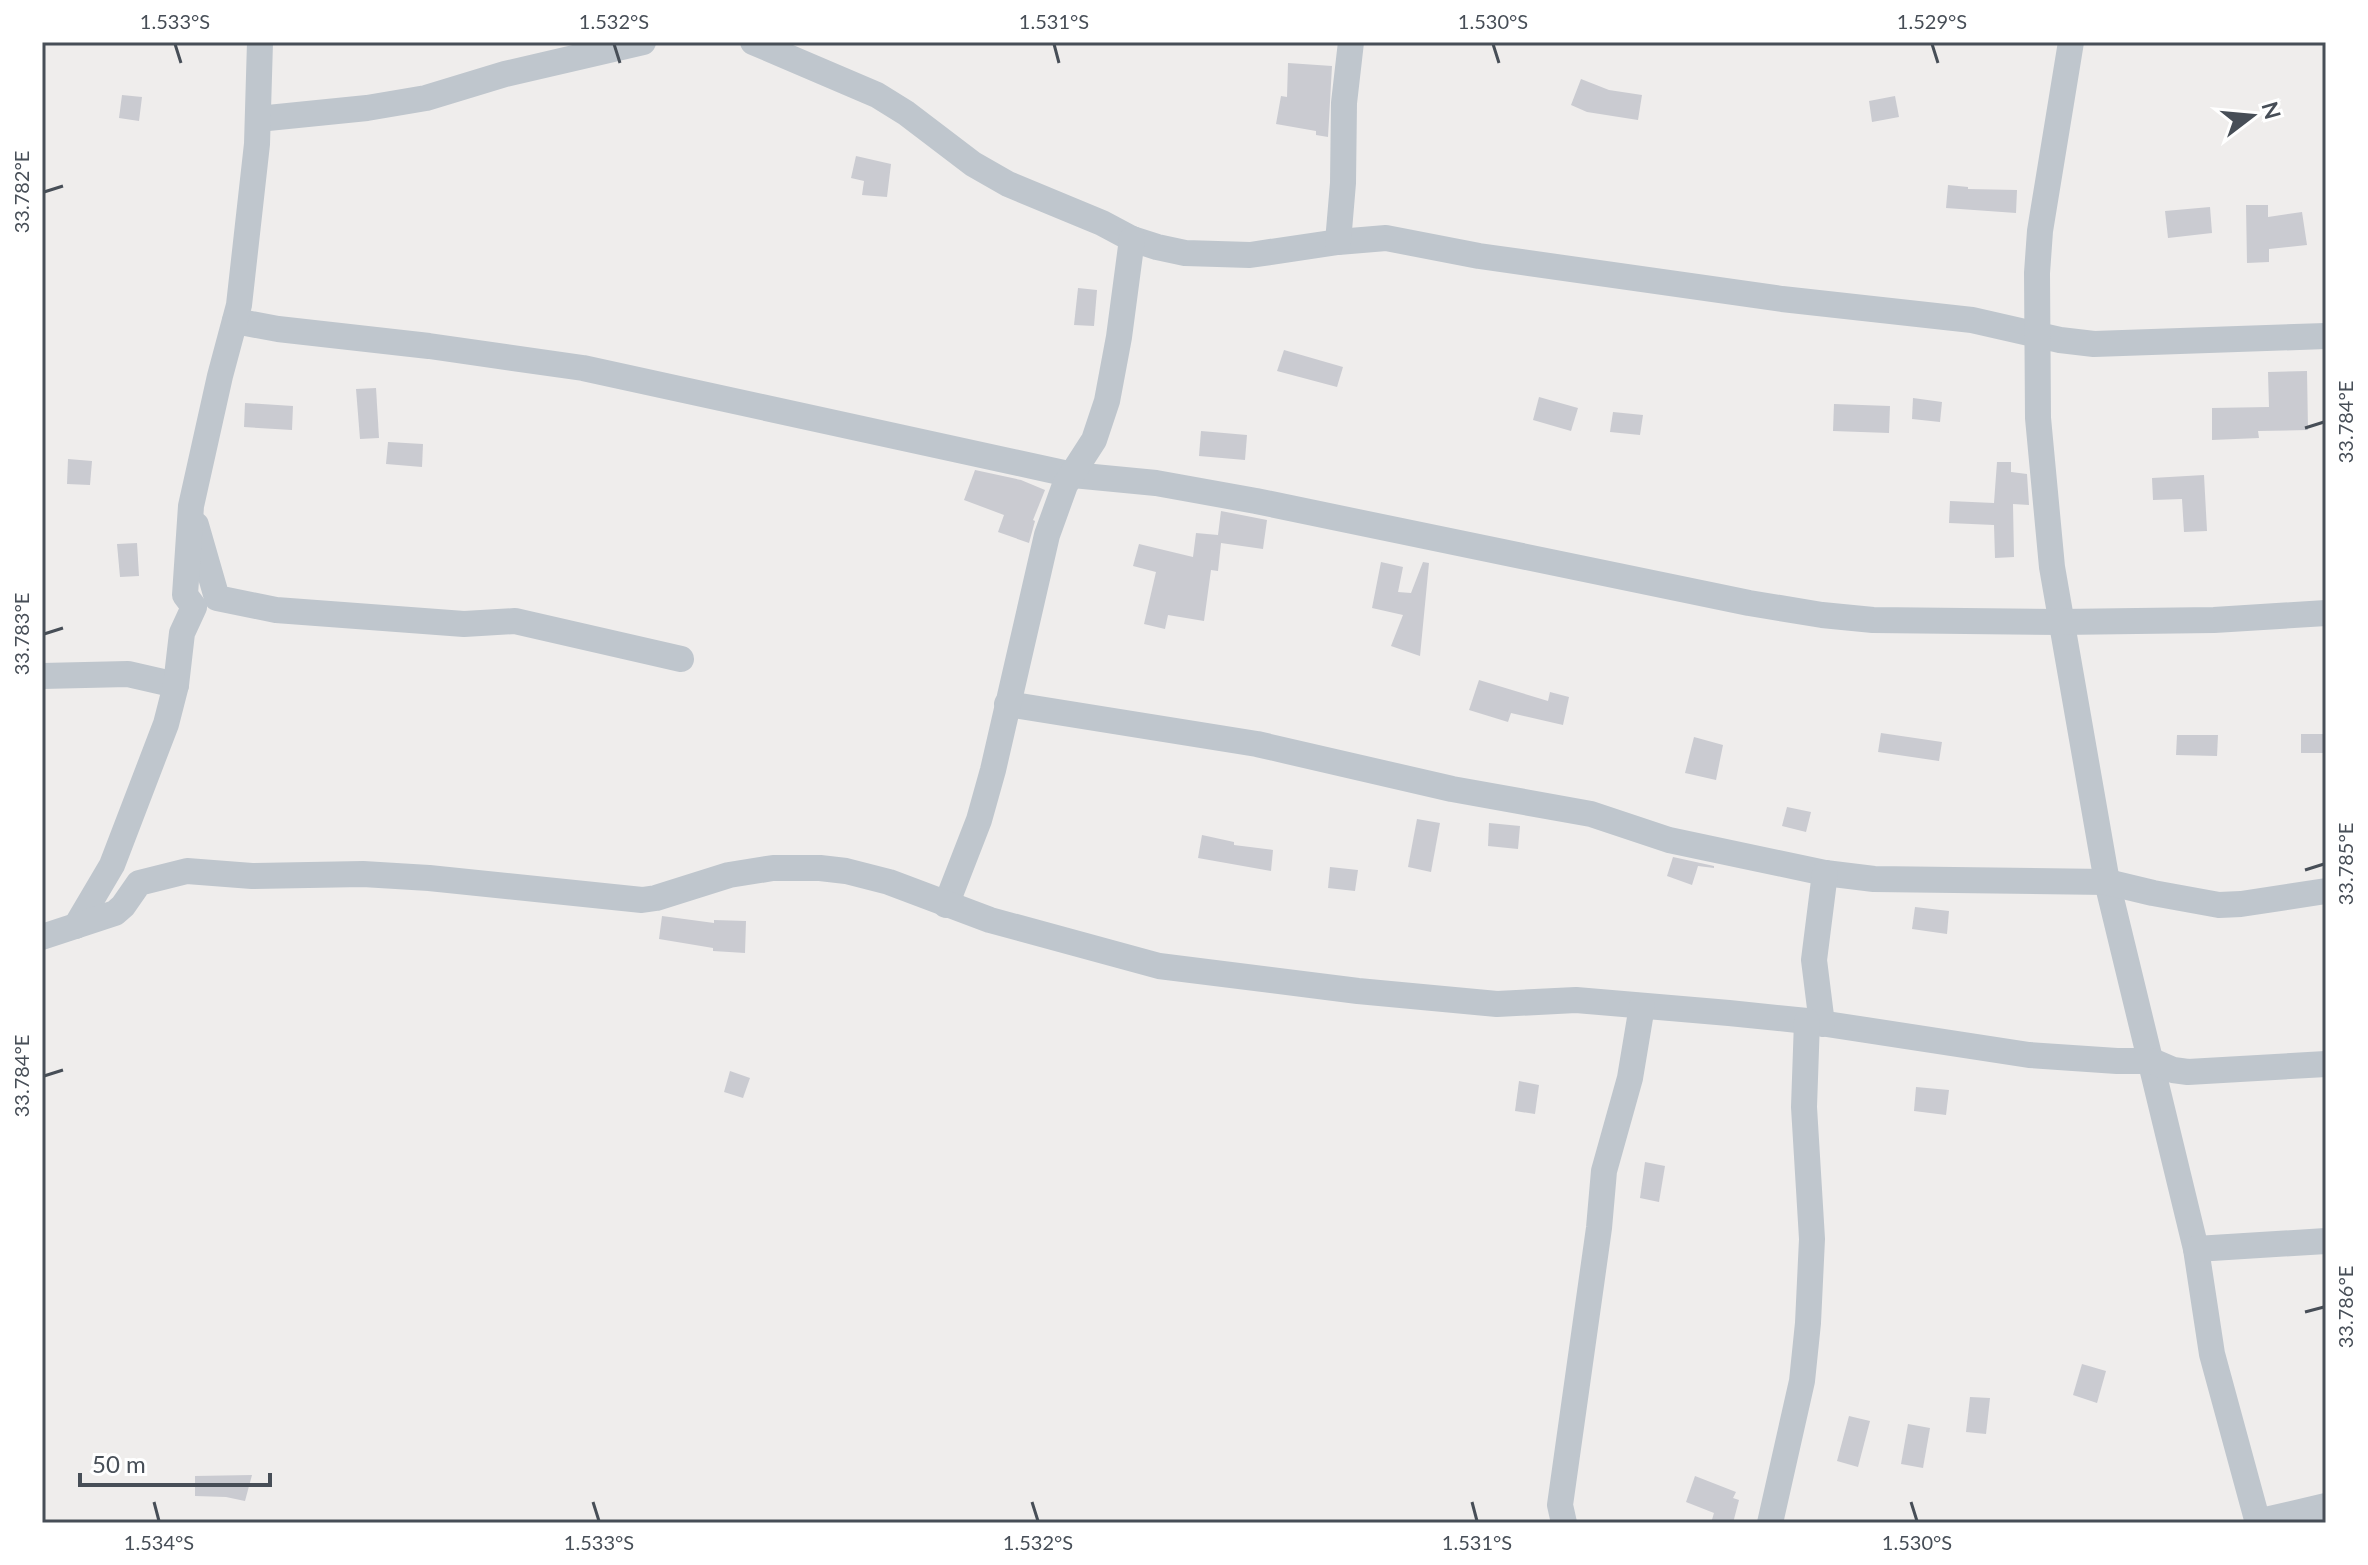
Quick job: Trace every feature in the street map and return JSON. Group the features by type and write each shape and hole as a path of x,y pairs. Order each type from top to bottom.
{"street":[{"path":"76,926 112,865 166,724 176,685 182,633 194,607 185,595 191,506 235,321 258,119 260,42"},
{"path":"258,119 367,108 426,98 505,74 643,42"},
{"path":"753,42 877,95 989,174 1132,239 1185,253 1275,253 1338,242 1386,238 1479,256 1766,296 1972,320 2094,344 2326,336"},
{"path":"1338,242 1343,183 1344,103 1351,42"},
{"path":"2071,42 2040,231 2036,307 2040,446 2060,622 2107,882 2196,1249 2212,1354 2258,1522 2326,1506"},
{"path":"946,905 979,820 993,770 1047,535 1062,492 1094,440 1107,401 1132,239"},
{"path":"235,321 583,368 1073,475 1156,483 1227,496 1749,603 1822,615 1873,620 2060,622 2214,620 2326,613"},
{"path":"191,506 217,598 230,603 276,610 464,624 515,621 681,659"},
{"path":"42,676 128,674 176,685"},
{"path":"1007,704 1257,744 1452,789 1591,814 1669,840 1825,873 1874,879 2107,882 2219,905 2326,891"},
{"path":"42,937 115,913 139,883 187,871 252,876 363,874 429,878 642,900 729,875 773,868 820,868 889,882 1019,929 1159,966 1482,1003 1576,1000 1815,1022 2029,1055 2152,1061 2173,1070 2206,1072 2326,1064"},
{"path":"1770,1523 1802,1381 1810,1294 1812,1239 1804,1107 1815,1022 1814,960 1825,873"},
{"path":"1564,1523 1560,1505 1599,1228 1604,1171 1630,1078 1642,1006"},
{"path":"2196,1249 2326,1241"}],"building":[{"path":"1288,63 1332,66 1328,137 1316,135 1316,131 1276,124 1281,96 1287,97"},
{"path":"1581,79 1609,90 1642,95 1638,120 1587,112 1571,105"},
{"path":"122,95 142,97 139,121 119,118"},
{"path":"1895,96 1899,117 1872,122 1869,101"},
{"path":"856,156 891,164 887,197 862,195 864,181 851,178"},
{"path":"1948,185 1968,189 2017,190 2016,213 1946,208"},
{"path":"2246,205 2268,205 2268,217 2302,212 2307,245 2269,249 2269,262 2247,263"},
{"path":"2210,207 2212,233 2168,238 2165,211"},
{"path":"1078,288 1097,290 1094,326 1074,325"},
{"path":"1284,350 1343,367 1337,387 1277,371"},
{"path":"2307,371 2308,430 2258,431 2259,438 2212,440 2212,408 2269,407 2268,372"},
{"path":"376,388 379,438 360,439 356,389"},
{"path":"1539,397 1578,408 1571,431 1533,420"},
{"path":"1913,398 1942,402 1940,422 1912,419"},
{"path":"245,403 293,406 292,430 244,427"},
{"path":"1834,404 1890,406 1889,433 1833,431"},
{"path":"1613,412 1643,415 1640,435 1610,432"},
{"path":"1201,431 1247,435 1245,460 1199,456"},
{"path":"388,442 423,444 422,467 386,464"},
{"path":"68,459 92,461 90,485 67,484"},
{"path":"1997,462 2011,462 2011,472 2027,474 2029,505 2013,504 2014,557 1995,558 1994,525 1949,523 1950,501 1994,503"},
{"path":"975,470 1021,480 1045,490 1033,520 1029,543 998,532 1004,515 964,500"},
{"path":"2204,475 2207,531 2184,532 2182,499 2153,500 2152,478"},
{"path":"1221,511 1267,520 1263,549 1221,543 1218,571 1211,570 1204,621 1168,615 1165,629 1144,624 1156,572 1133,566 1139,544 1193,557 1196,533 1218,535"},
{"path":"137,543 139,576 120,577 117,544"},
{"path":"1381,562 1403,567 1398,592 1411,593 1423,562 1429,563 1420,656 1391,646 1403,615 1372,608"},
{"path":"1479,680 1548,701 1550,692 1569,697 1563,725 1511,713 1508,722 1469,710"},
{"path":"1881,733 1942,742 1939,761 1878,752"},
{"path":"2301,734 2326,734 2326,753 2301,753"},
{"path":"2177,735 2218,735 2217,756 2176,755"},
{"path":"1694,737 1723,745 1716,780 1685,773"},
{"path":"1787,807 1811,812 1806,832 1782,826"},
{"path":"1417,819 1440,823 1431,872 1408,867"},
{"path":"1489,823 1520,826 1518,849 1488,846"},
{"path":"1202,835 1234,842 1234,845 1273,850 1271,871 1198,858"},
{"path":"1673,857 1714,868 1698,866 1692,885 1667,876"},
{"path":"1330,867 1358,870 1355,891 1328,888"},
{"path":"1915,907 1949,911 1947,934 1912,929"},
{"path":"662,916 714,923 714,920 746,921 745,953 713,951 713,948 659,939"},
{"path":"730,1071 750,1078 743,1098 724,1092"},
{"path":"1519,1081 1539,1085 1535,1114 1515,1111"},
{"path":"1916,1087 1949,1090 1946,1115 1914,1111"},
{"path":"1645,1162 1665,1166 1659,1202 1640,1198"},
{"path":"2082,1364 2106,1371 2097,1403 2073,1395"},
{"path":"1970,1397 1990,1398 1986,1434 1966,1432"},
{"path":"1849,1416 1870,1421 1858,1467 1837,1461"},
{"path":"1908,1424 1930,1428 1923,1468 1901,1464"},
{"path":"252,1475 245,1501 195,1496 195,1476"},
{"path":"1695,1476 1736,1492 1733,1498 1739,1500 1733,1523 1711,1523 1714,1513 1686,1502"}]}
